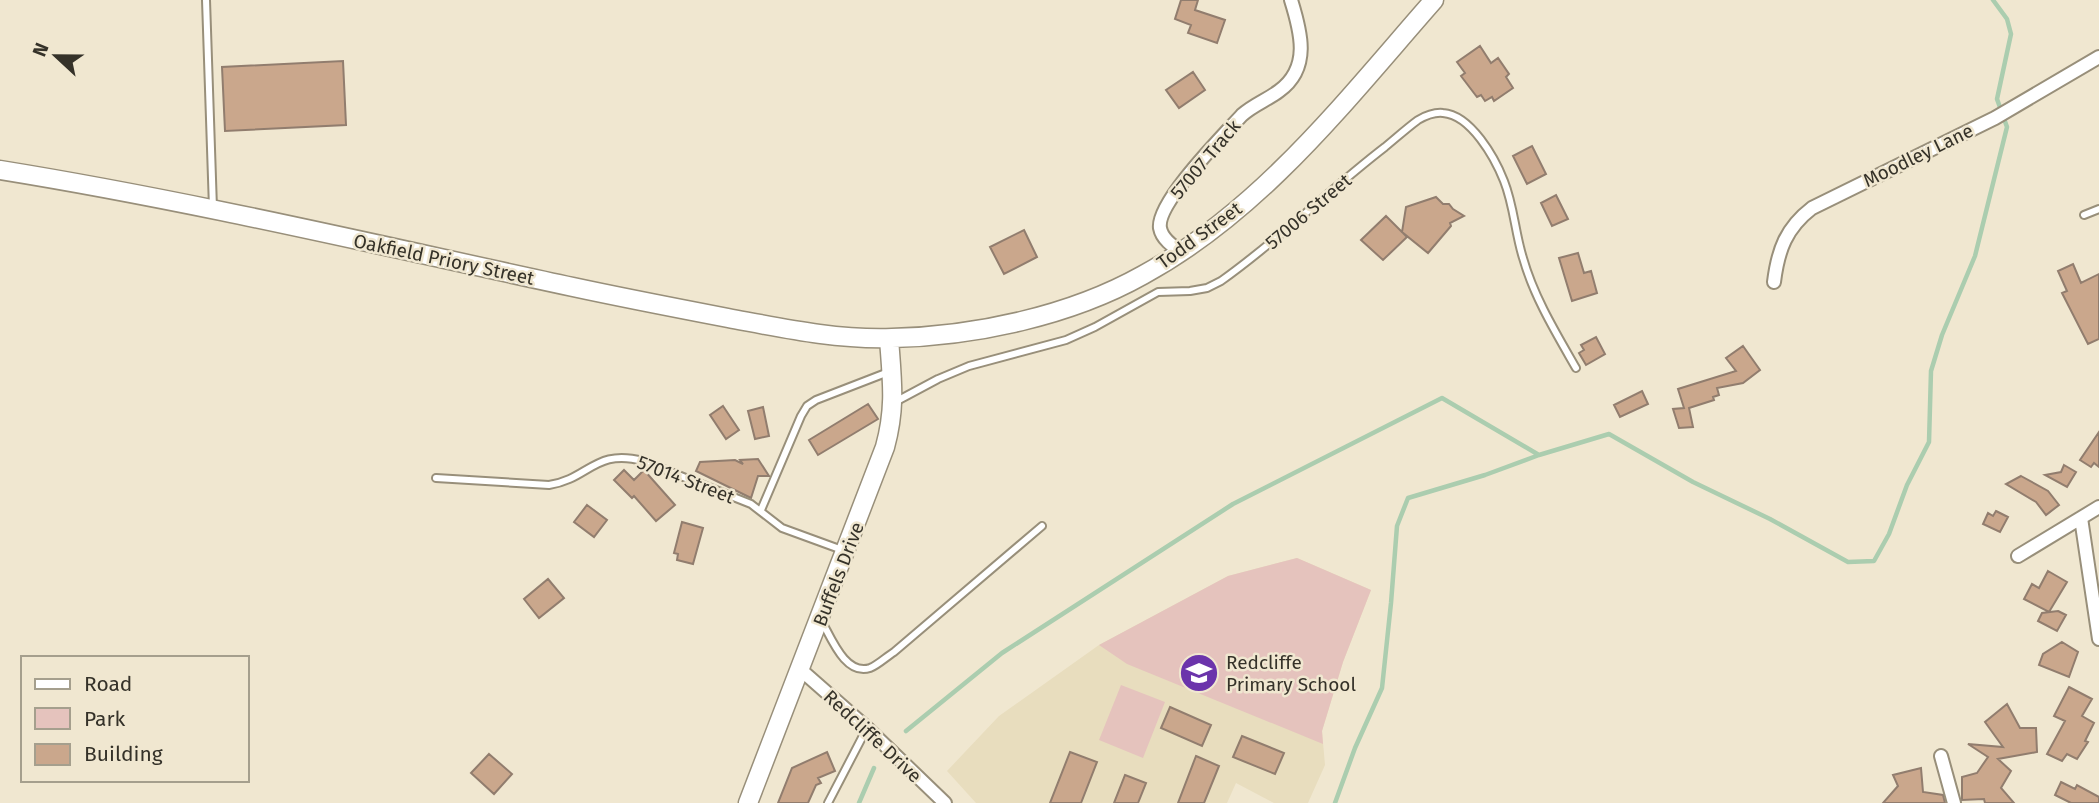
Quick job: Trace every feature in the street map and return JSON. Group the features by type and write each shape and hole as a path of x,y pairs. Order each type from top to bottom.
{"street":[{"name":"57007 Track","path":"1182,251 1172,245 1161,230 1163,211 1182,183 1242,115 1280,91 1290,82 1298,68 1302,37 1291,0"},
{"name":"Todd Street","path":"889,339 990,328 1046,314 1102,295 1142,276 1218,227 1309,142 1434,0"},
{"name":"Moodley Lane","path":"1774,282 1777,262 1786,238 1797,220 1812,208 1995,118 2099,57"},
{"name":"Oakfield Priory Street","path":"0,170 90,184 601,293 772,326 833,336 889,339"},
{"name":"Buffels Drive","path":"748,803 885,447 892,423 894,402 889,339"},
{"path":"2018,556 2099,507"},
{"path":"2081,518 2099,639"},
{"name":"Redcliffe Drive","path":"801,670 867,728 945,803"},
{"path":"1941,756 1954,803"}],"lane":[{"path":"206,0 213,210"},
{"name":"57006 Street","path":"894,402 969,366 1066,340 1158,292 1190,291 1207,288 1221,281 1418,120 1431,114 1443,113 1465,122 1497,165 1511,203 1528,275 1555,332 1576,368"},
{"path":"2084,215 2099,209"},
{"path":"761,510 807,406 891,371"},
{"name":"57014 Street","path":"436,478 561,484 601,461 615,457 631,457 721,492 761,510 782,528 846,552"},
{"path":"821,619 843,658 862,670 872,667 894,652 1042,526"},
{"path":"828,803 867,728"}],"shaded area":[{"name":"Redcliffe Primary School","path":"1297,558 1371,590 1343,662 1322,731 1325,765 1308,803 1274,803 1236,783 1227,803 976,803 947,771 999,716 1099,645 1228,576"}],"green space":[{"path":"1297,558 1371,590 1343,662 1322,731 1323,744 1127,664 1099,645 1228,576"},
{"path":"1121,685 1165,702 1143,758 1099,740"}],"building":[{"path":"1181,0 1198,0 1195,10 1225,20 1217,43 1188,33 1191,25 1175,19"},
{"path":"1480,46 1491,63 1498,58 1509,74 1506,77 1513,88 1494,101 1492,97 1485,101 1481,95 1477,97 1461,76 1465,73 1457,62"},
{"path":"343,61 346,125 225,131 222,67"},
{"path":"1193,72 1205,90 1179,108 1166,90"},
{"path":"1532,146 1546,174 1527,184 1513,156"},
{"path":"1556,195 1568,219 1552,226 1541,203"},
{"path":"1436,197 1464,216 1450,223 1451,226 1428,253 1402,232 1406,207"},
{"path":"1386,216 1407,237 1383,260 1361,240"},
{"path":"1024,230 1037,257 1004,274 990,247"},
{"path":"1578,253 1584,273 1591,271 1597,293 1572,301 1559,258"},
{"path":"2073,264 2081,283 2099,274 2099,339 2088,344 2062,293 2067,291 2058,271"},
{"path":"1596,337 1605,354 1586,365 1579,353 1584,350 1581,345"},
{"path":"1743,346 1760,370 1743,383 1717,388 1719,395 1713,397 1714,400 1689,408 1693,427 1679,428 1673,409 1684,408 1678,389 1736,371 1726,358"},
{"path":"1642,391 1648,404 1620,417 1614,405"},
{"path":"868,404 878,419 818,455 809,440"},
{"path":"723,406 739,430 726,439 710,415"},
{"path":"763,407 769,436 755,439 748,411"},
{"path":"2099,432 2099,467 2094,463 2091,467 2080,460"},
{"path":"758,459 769,476 758,476 751,498 696,471 700,462 735,460 743,464 740,460"},
{"path":"2064,465 2076,472 2067,487 2045,475 2061,472"},
{"path":"624,470 634,480 644,470 675,505 656,521 634,496 632,498 614,480"},
{"path":"2021,476 2048,491 2059,505 2046,515 2036,502 2006,484"},
{"path":"587,505 607,520 594,537 574,522"},
{"path":"1996,511 2008,517 2000,532 1983,524 1988,513 1993,516"},
{"path":"682,522 703,528 693,564 677,560 678,554 674,553"},
{"path":"2048,571 2067,582 2049,612 2024,599 2032,584 2039,588"},
{"path":"548,579 564,598 539,618 524,599"},
{"path":"2058,611 2066,615 2057,631 2038,621 2042,613"},
{"path":"2062,642 2078,652 2069,677 2039,665 2043,654"},
{"path":"2069,687 2092,699 2082,716 2094,723 2085,741 2088,742 2077,759 2067,754 2062,761 2047,754 2065,721 2054,716"},
{"path":"2007,704 2020,728 2036,728 2037,752 1998,759 2011,771 2001,788 2014,803 1985,803 1984,799 1962,800 1962,777 1977,773 1988,757 1968,744 2003,747 1985,722"},
{"path":"1170,707 1211,725 1202,746 1161,728"},
{"path":"1242,736 1284,753 1275,774 1233,757"},
{"path":"827,752 835,771 818,778 821,783 816,785 808,803 778,803 792,768"},
{"path":"1070,752 1097,762 1081,803 1050,803"},
{"path":"489,754 512,774 494,794 471,773"},
{"path":"1196,756 1219,766 1204,803 1178,803"},
{"path":"1921,768 1923,792 1943,795 1945,803 1883,803 1898,786 1893,775"},
{"path":"1125,775 1146,783 1138,803 1114,803"},
{"path":"2061,782 2075,789 2077,785 2099,797 2099,803 2071,803 2055,795"}],"waterway":[{"path":"906,731 1002,653 1233,504 1442,398 1539,455 1609,434 1693,482 1770,519 1848,562 1874,561 1889,534 1907,485 1929,442 1931,371 1942,335 1975,256 2007,127 1997,99 2011,34 2007,19 1993,0"},
{"path":"1335,803 1355,748 1382,688 1397,526 1408,498 1485,475 1539,455"},
{"path":"859,803 874,768"}],"place":[{"name":"Redcliffe Primary School","path":"1199,673"}]}
